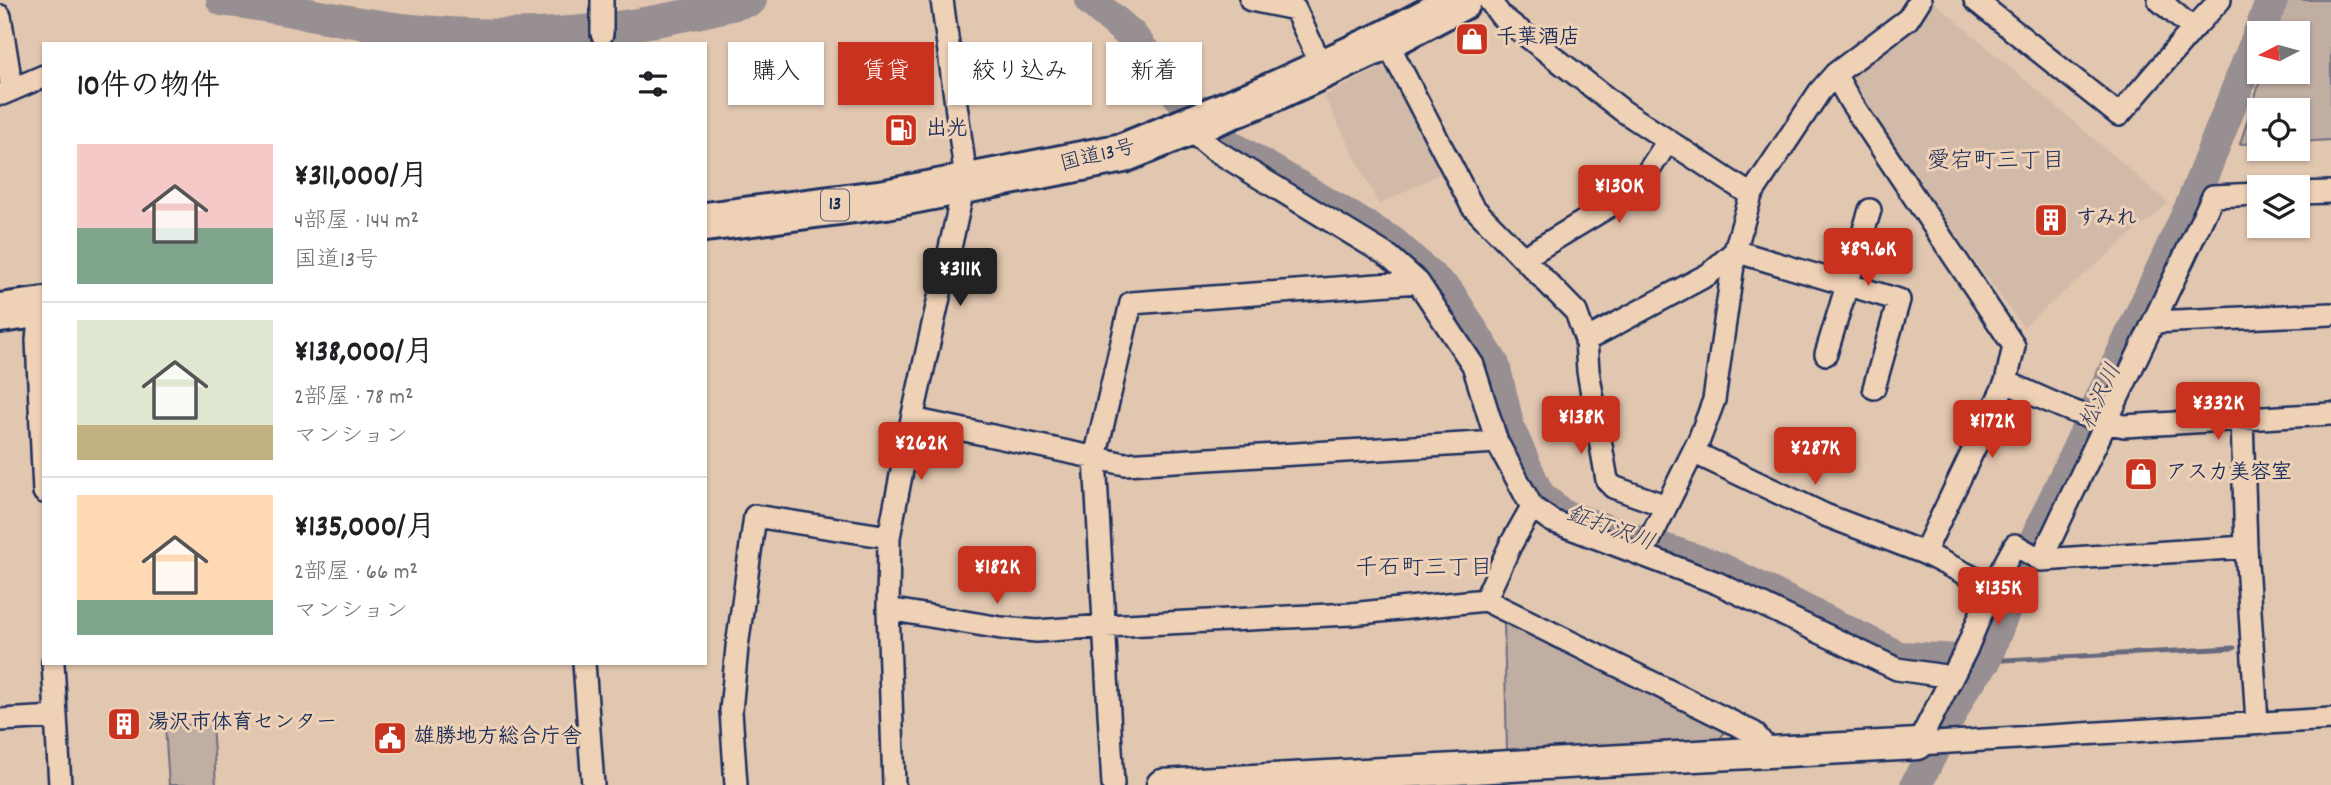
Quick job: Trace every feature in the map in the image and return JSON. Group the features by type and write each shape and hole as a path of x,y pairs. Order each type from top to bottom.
{"highway":[{"name":"国道13号","path":"707,222 886,199 964,186 1123,153 1187,128 1386,40 1439,5"},
{"path":"0,313 42,307"}],"street":[{"path":"601,0 602,30"},
{"path":"894,785 888,609 889,537 912,419 964,186 964,164 942,0"},
{"path":"1251,0 1295,9 1323,69"},
{"path":"1489,0 1501,16 1623,111 1751,195"},
{"path":"1645,548 1693,452 1714,400 1735,251 1751,195 1820,91 1835,74 1908,19 1920,0"},
{"path":"1975,0 2119,115 2220,0"},
{"path":"2159,0 2193,29"},
{"path":"0,16 6,92 42,77"},
{"path":"1386,40 1472,206 1576,312 1586,340 1588,371 1607,480 1613,487 1666,506"},
{"path":"1835,74 1850,101 2014,346 2006,383 1924,553"},
{"path":"1187,128 1213,149 1390,257 1418,282 1473,365 1497,442 1532,507 1552,521 1645,548 1897,669 1952,677"},
{"path":"1523,258 1636,190 1668,141"},
{"path":"2310,193 2331,192"},
{"path":"2041,560 2213,196 2247,195"},
{"path":"1826,354 1870,210"},
{"path":"1586,340 1709,274 1735,251"},
{"path":"1735,251 1899,300 1874,388"},
{"path":"1113,785 1095,458 1131,303 1418,282"},
{"path":"42,307 37,340 42,449"},
{"path":"2154,322 2331,314"},
{"path":"2006,383 2078,414 2124,426 2331,414"},
{"path":"912,419 1125,464 1497,442"},
{"path":"2242,419 2246,547 2257,723"},
{"path":"1693,452 1825,515 1924,553 1992,587"},
{"path":"1485,600 1532,507"},
{"path":"736,785 731,711 755,516 889,537"},
{"path":"1918,744 1966,650 1992,587 2015,545 2041,560 2246,547"},
{"path":"888,609 1001,628 1037,631 1352,614 1485,600 1754,733 1768,750"},
{"path":"53,665 60,785"},
{"path":"584,665 593,785"},
{"path":"0,720 56,717"},
{"path":"1162,785 2331,719"}],"shaded area":[{"path":"1932,0 2169,203 2023,327 1849,91 1853,71 1916,21"},
{"path":"2286,0 2331,0 2331,140 2310,141 2310,98 2255,98 2259,84 2310,84 2310,21 2279,21"},
{"path":"1393,62 1447,170 1379,205 1324,96"},
{"path":"2247,122 2247,144 2240,144"},
{"path":"1504,622 1727,728 1716,745 1507,753"},
{"path":"212,723 216,785 169,785 165,727"}],"waterway":[{"name":"鉦打沢川","path":"222,0 402,29 492,35 621,26 664,20 751,0"},
{"name":"鉦打沢川","path":"1090,0 1137,42"},
{"name":"松沢川","path":"1916,785 1964,688 1985,661 2016,581 2190,208 2272,0"},
{"name":"鉦打沢川","path":"1229,145 1392,242 1449,293 1494,365 1509,428 1538,494 1562,515 1720,568 1899,657 1985,661"},
{"path":"1985,661 2234,648"}],"place":[{"name":"千葉酒店","path":"1472,39"},
{"name":"出光","path":"901,130"},
{"name":"すみれ","path":"2051,220"},
{"name":"アスカ美容室","path":"2141,474"},
{"name":"湯沢市体育センター","path":"124,724"},
{"name":"雄勝地方総合庁舎","path":"390,738"}],"district":[{"name":"愛宕町三丁目","path":"1996,162"},
{"name":"千石町三丁目","path":"1424,569"}]}
